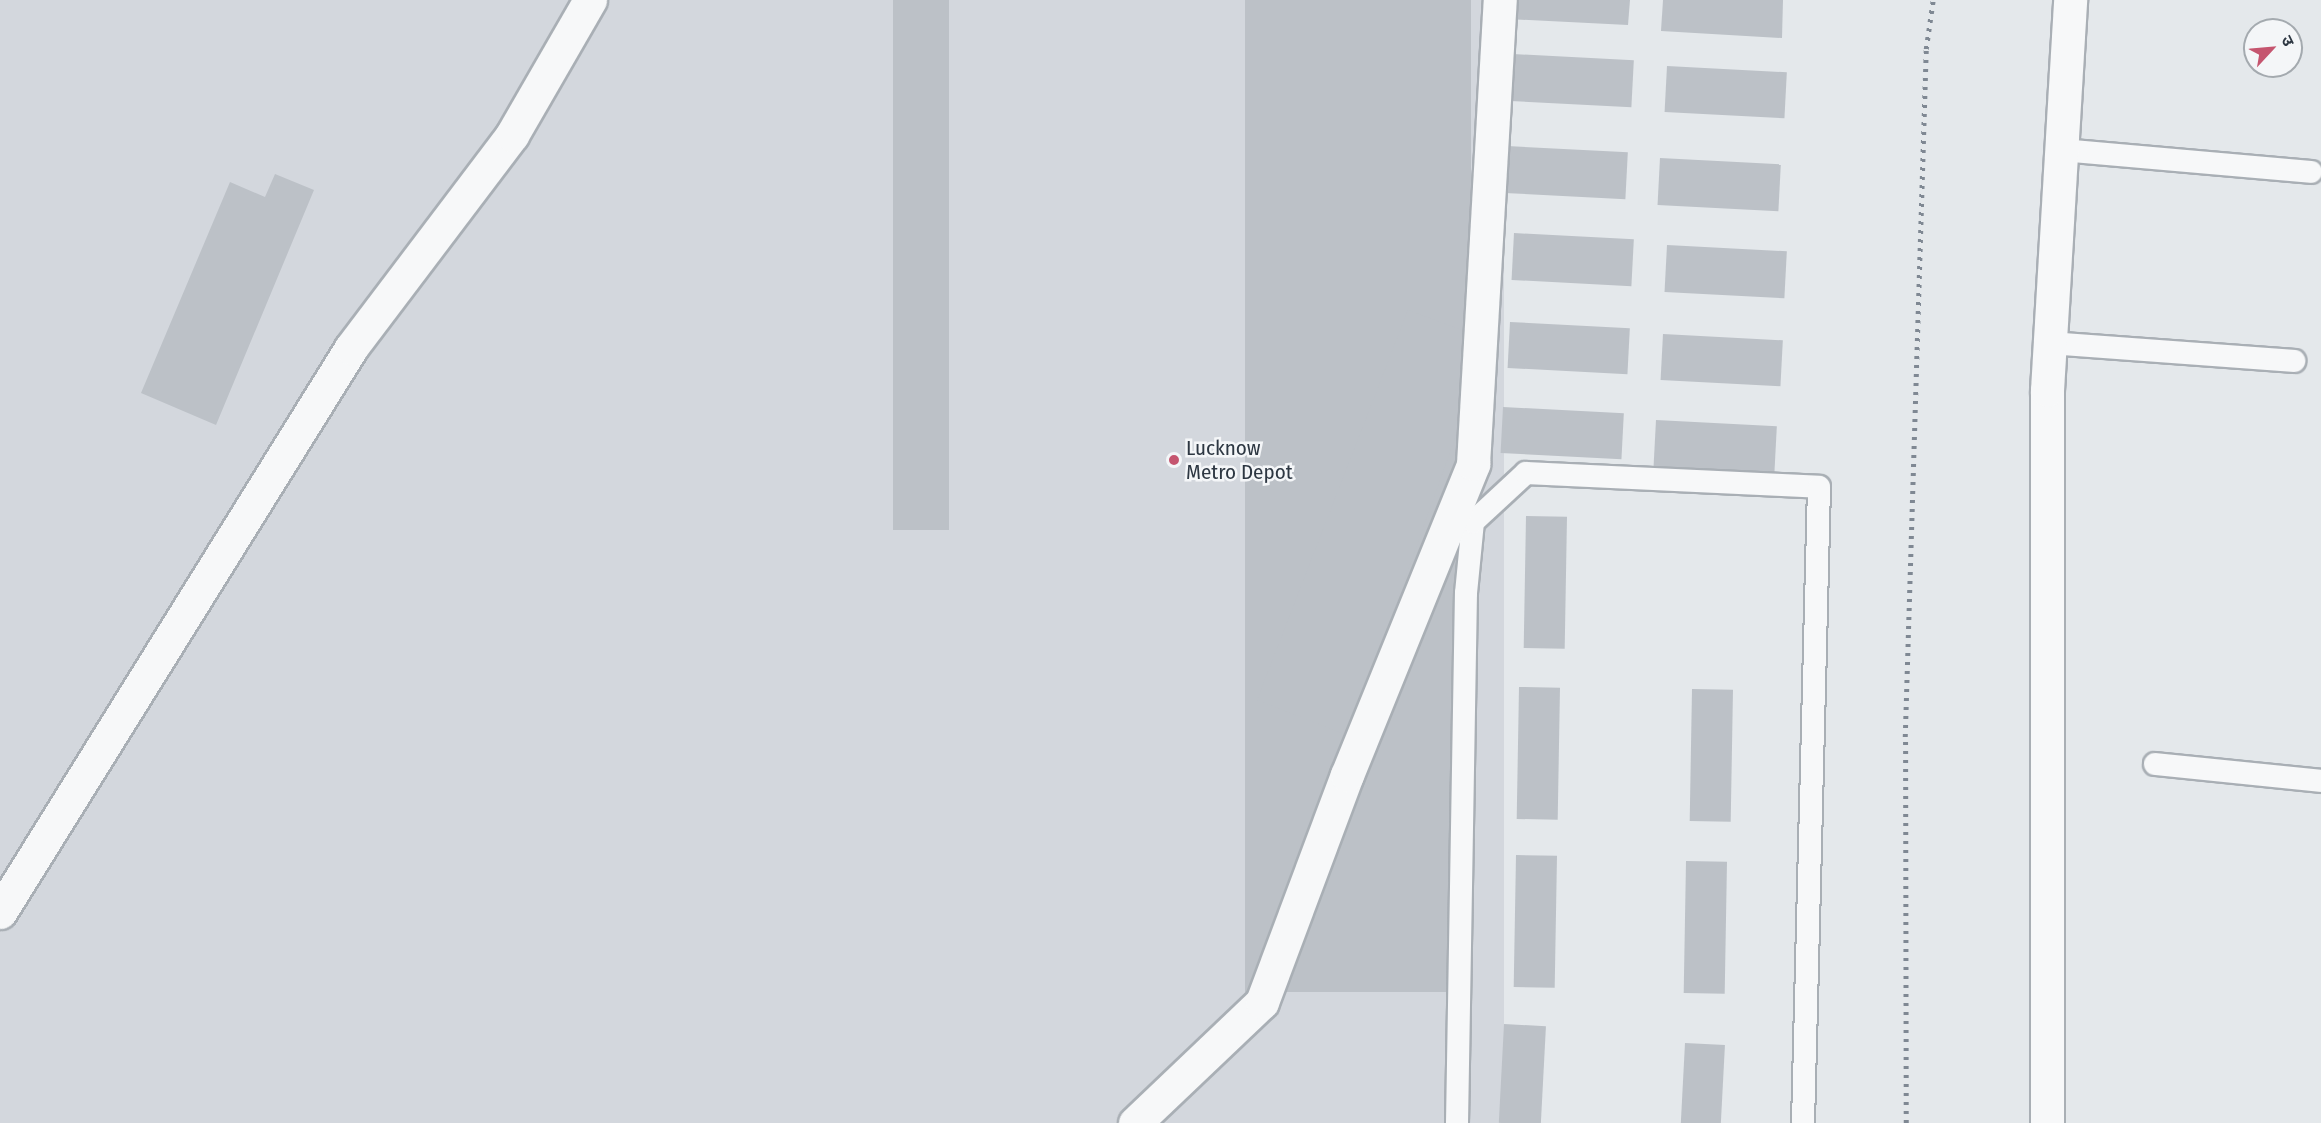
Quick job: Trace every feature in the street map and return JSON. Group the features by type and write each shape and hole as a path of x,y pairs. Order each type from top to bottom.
{"street":[{"path":"0,912 351,348 512,135 590,0"},
{"path":"1135,1123 1262,1002 1347,776 1473,464 1500,0"},
{"path":"2047,1123 2047,390 2070,0"}],"lane":[{"path":"2061,150 2311,172"},
{"path":"2050,343 2294,361"},
{"path":"1457,1123 1466,593 1473,522 1526,472 1819,487 1803,1123"},
{"path":"2155,764 2321,781"}],"shaded area":[{"path":"0,0 1504,0 1504,1123 0,1123"}],"building":[{"path":"893,0 949,0 949,530 893,530"},
{"path":"1245,0 1471,0 1471,992 1245,992"},
{"path":"1509,0 1630,0 1628,25 1508,19"},
{"path":"1663,0 1783,0 1782,38 1661,31"},
{"path":"1513,54 1634,60 1631,107 1511,101"},
{"path":"1667,66 1787,72 1784,118 1665,112"},
{"path":"1507,146 1628,152 1625,199 1505,193"},
{"path":"1660,158 1781,164 1778,211 1658,205"},
{"path":"275,174 314,190 216,425 141,393 230,182 265,197"},
{"path":"1514,233 1634,239 1631,286 1512,280"},
{"path":"1667,245 1787,251 1784,298 1665,292"},
{"path":"1408,310 1475,335 1455,389 1471,393 1349,736 1257,700"},
{"path":"1510,322 1630,328 1627,374 1508,368"},
{"path":"1663,334 1783,340 1780,386 1661,380"},
{"path":"1503,407 1624,413 1621,459 1501,453"},
{"path":"1656,420 1777,426 1774,472 1654,466"},
{"path":"1526,516 1567,517 1565,649 1524,648"},
{"path":"1519,687 1560,688 1558,820 1517,819"},
{"path":"1692,689 1733,690 1731,822 1690,821"},
{"path":"1516,855 1557,856 1555,988 1514,987"},
{"path":"1686,861 1727,862 1725,994 1684,993"},
{"path":"1504,1024 1546,1026 1541,1123 1499,1123"},
{"path":"1685,1043 1725,1045 1721,1123 1681,1123"}],"railway":[{"path":"1906,1123 1905,737 1926,49 1933,0"}],"place":[{"name":"Lucknow Metro Depot","path":"1174,460"}]}
